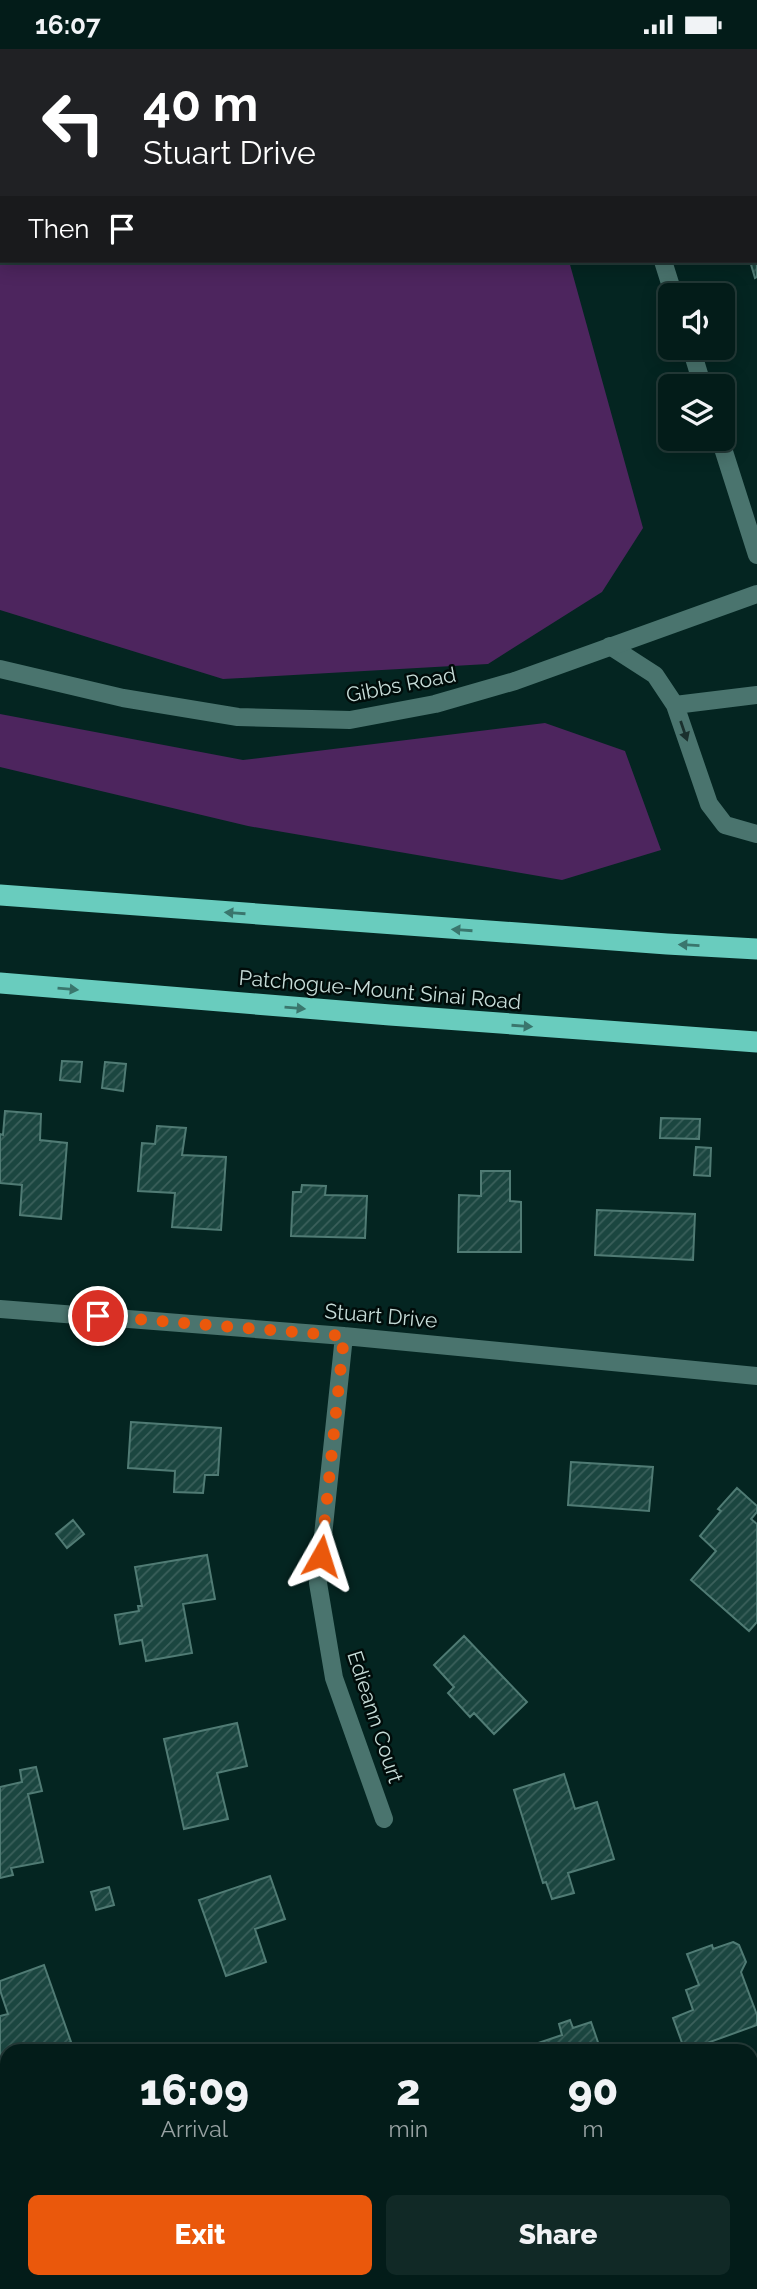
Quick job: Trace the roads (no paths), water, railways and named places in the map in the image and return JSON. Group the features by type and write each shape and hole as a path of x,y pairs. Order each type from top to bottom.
{"highway":[{"path":"0,895 757,949"},
{"name":"Patchogue-Mount Sinai Road","path":"0,983 390,1016 757,1042"}],"street":[{"path":"664,263 670,283"},
{"path":"724,451 757,555"},
{"name":"Gibbs Road","path":"0,669 123,698 238,717 350,720 435,705 515,681 757,594"},
{"path":"610,646 655,675 675,705 709,804 725,825 757,834"},
{"path":"675,705 757,695"},
{"name":"Stuart Drive","path":"0,1309 344,1336 757,1376"},
{"name":"Edieann Court","path":"344,1336 318,1583 334,1678 384,1819"}]}
